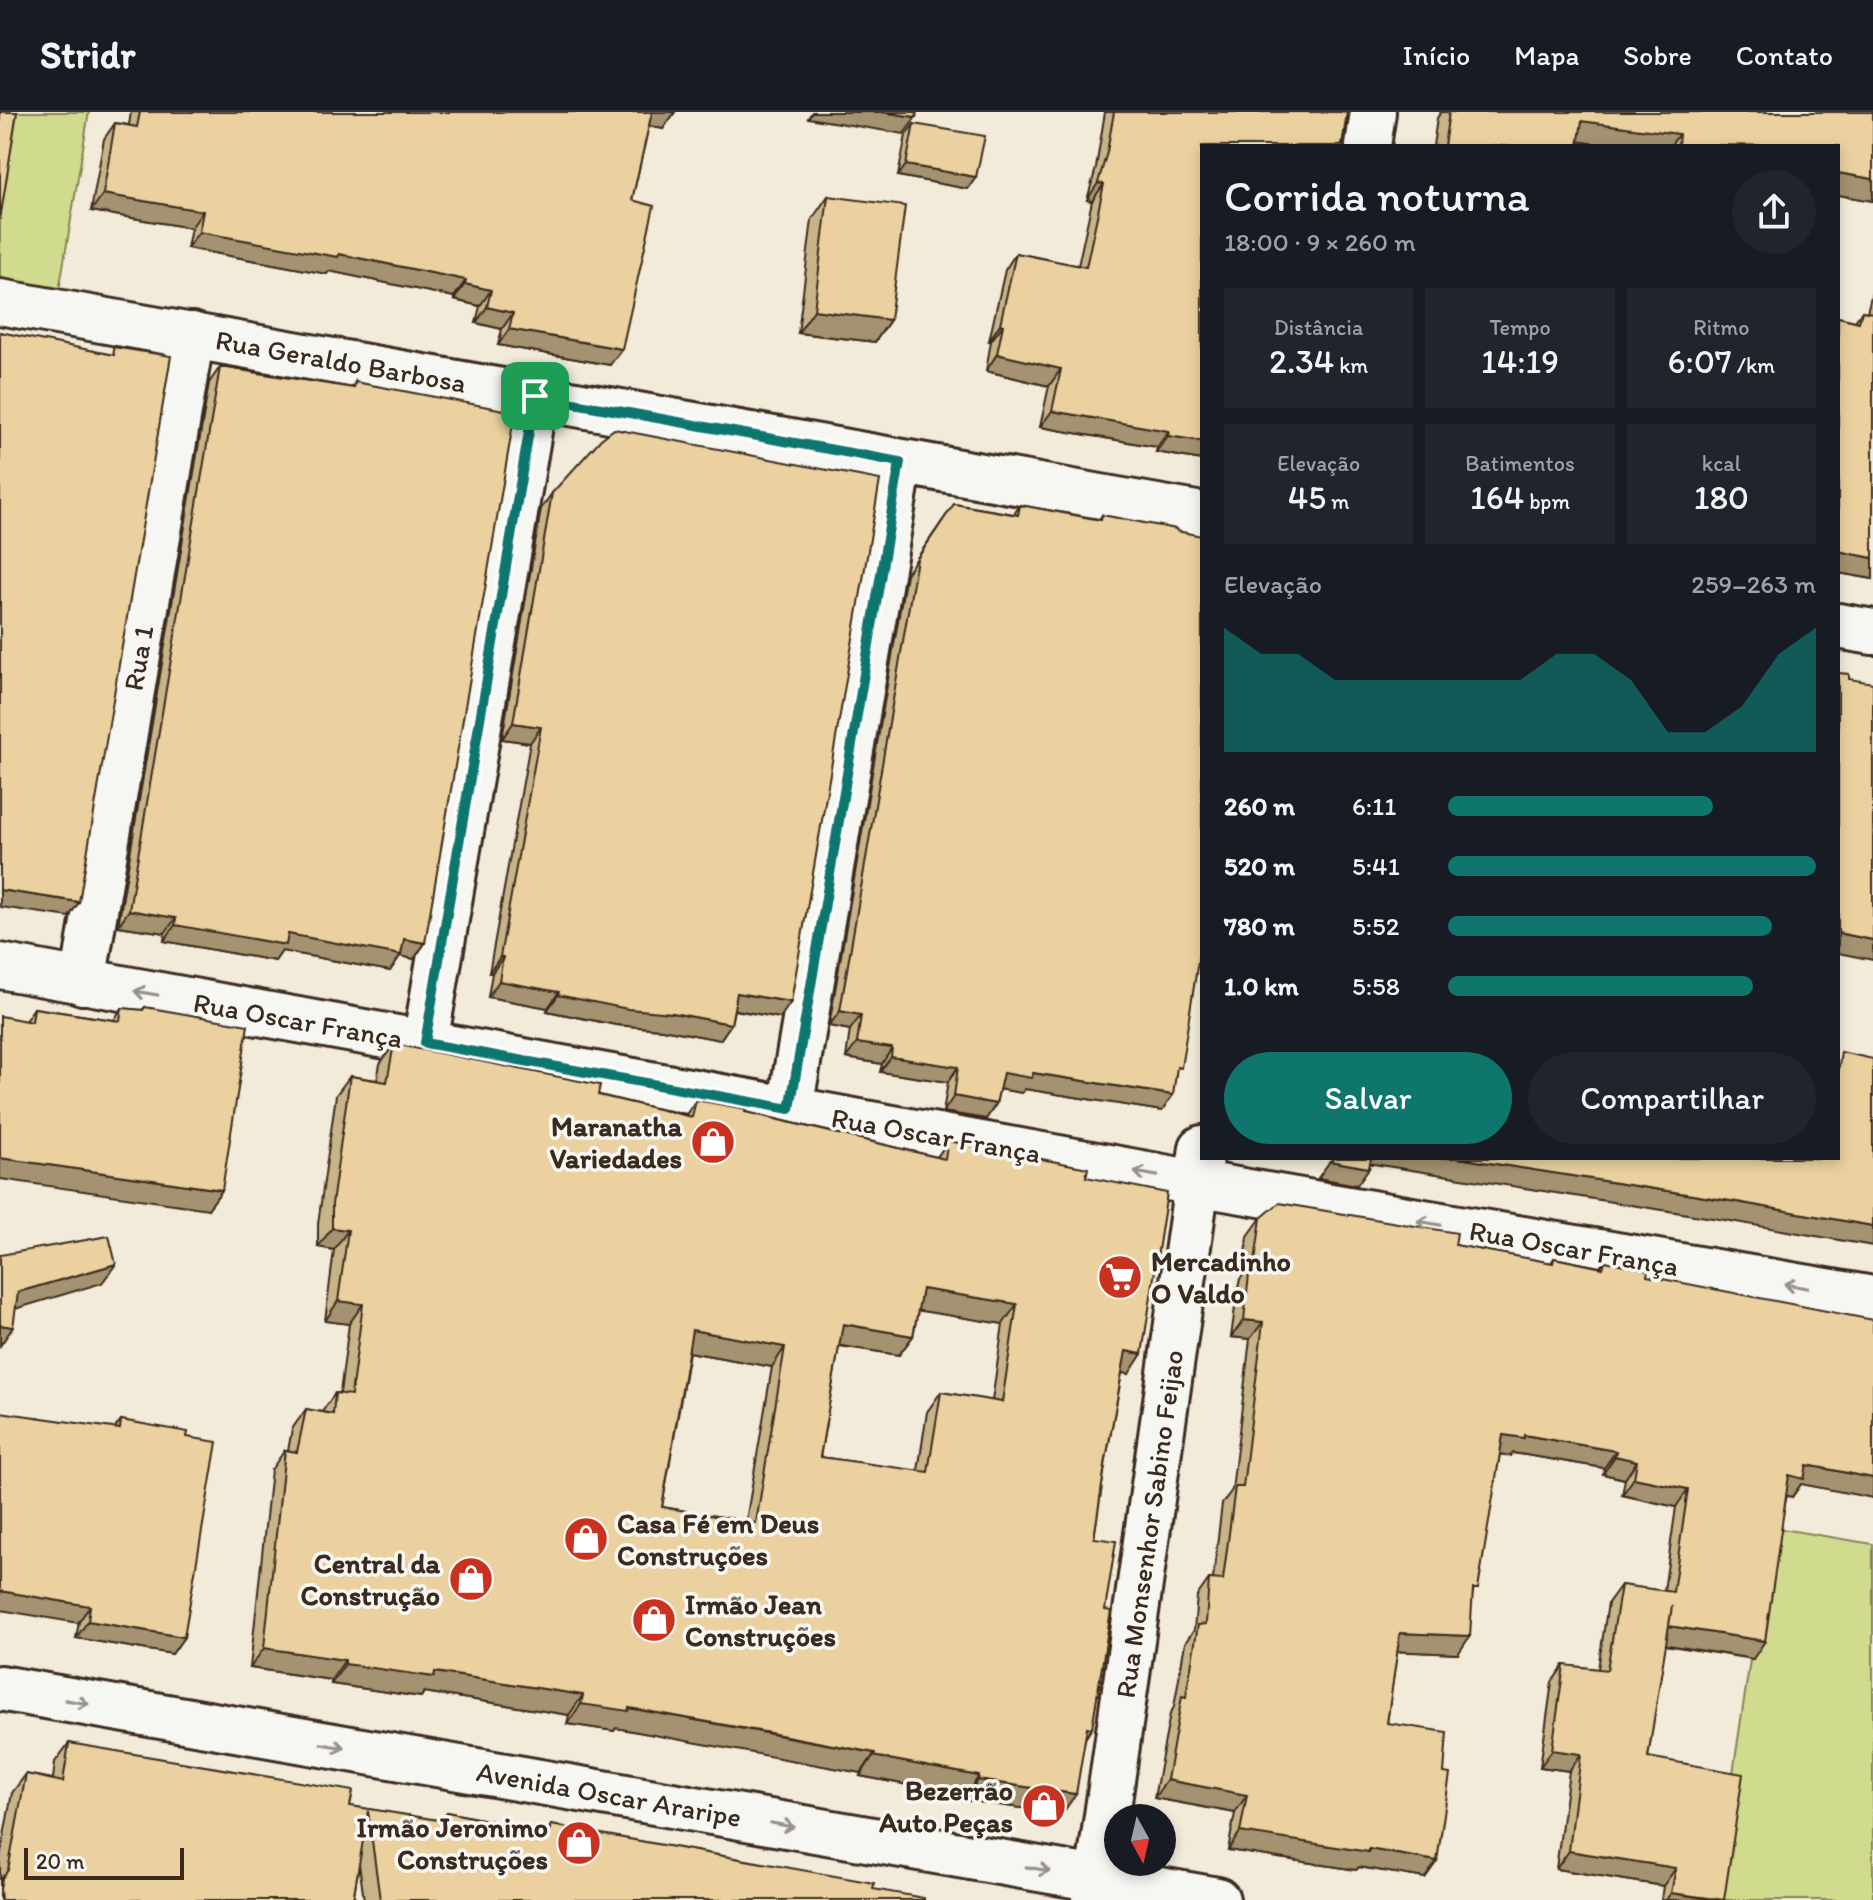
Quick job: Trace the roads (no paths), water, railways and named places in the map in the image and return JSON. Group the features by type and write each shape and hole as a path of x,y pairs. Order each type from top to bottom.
{"street":[{"path":"1368,144 1373,112"},
{"name":"Rua Geraldo Barbosa","path":"0,302 1200,515"},
{"name":"Rua 1","path":"83,982 192,335"},
{"path":"425,1043 535,396"},
{"path":"790,1109 900,462"},
{"path":"1840,626 1873,632"},
{"name":"Rua Oscar França","path":"0,966 790,1109 1199,1165 1873,1299"},
{"name":"Rua Monsenhor Sabino Feijao","path":"1097,1890 1199,1165"},
{"name":"Avenida Oscar Araripe","path":"0,1688 1097,1890 1217,1900"}],"place":[{"name":"Maranatha Variedades","path":"713,1142"},
{"name":"Mercadinho O Valdo","path":"1120,1277"},
{"name":"Casa Fé em Deus Construções","path":"586,1539"},
{"name":"Central da Construção","path":"471,1579"},
{"name":"Irmão Jean Construções","path":"654,1620"},
{"name":"Bezerrão Auto Peças","path":"1044,1806"},
{"name":"Irmão Jeronimo Construções","path":"579,1843"}]}
